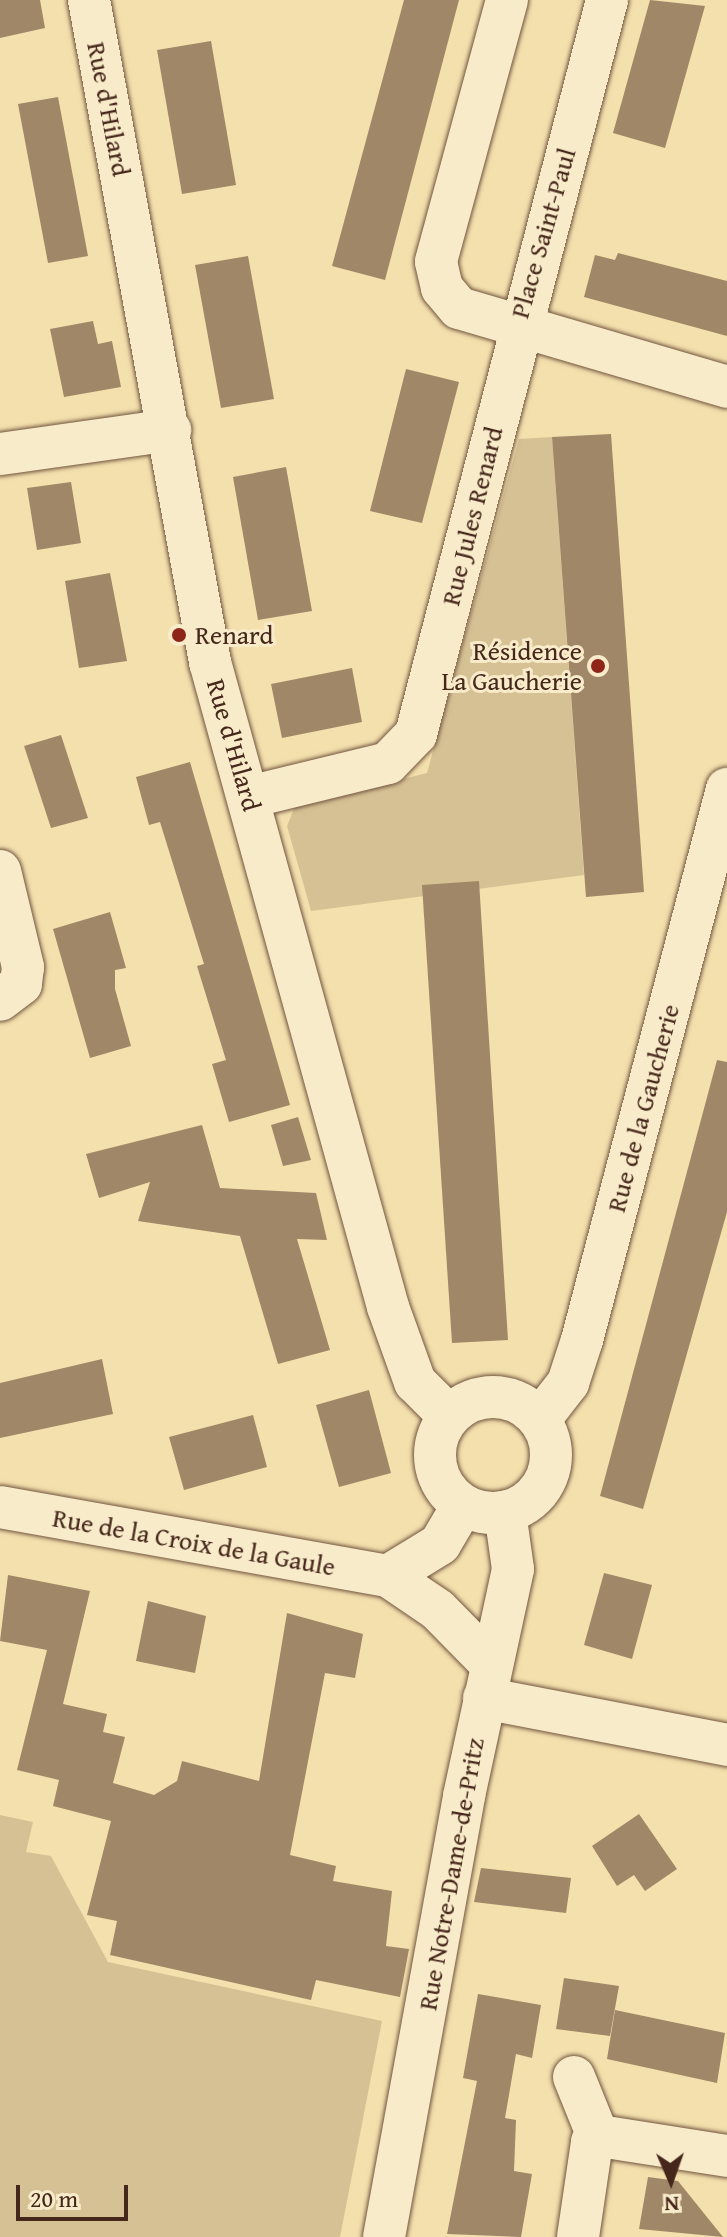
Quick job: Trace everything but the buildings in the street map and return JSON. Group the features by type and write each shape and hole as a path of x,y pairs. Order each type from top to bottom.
{"street":[{"name":"Rue d'Hilard","path":"89,0 210,662 388,1307 415,1382 449,1416"},
{"name":"Place Saint-Paul","path":"507,0 436,262 442,288 459,308 520,329 607,0"},
{"path":"520,329 727,387"},
{"name":"Rue Jules Renard","path":"249,797 388,763 416,734 520,329"},
{"path":"0,454 170,430"},
{"name":"Rue de la Gaucherie","path":"540,1419 568,1383 582,1340 727,789"},
{"path":"0,885 23,967 21,984 0,1000"},
{"path":"495,1396 540,1419 549,1437 548,1475 538,1492 505,1512 463,1505 435,1464 449,1416 495,1396"},
{"path":"388,1576 440,1544 463,1505"},
{"name":"Rue de la Croix de la Gaule","path":"0,1507 388,1576 438,1610 487,1681"},
{"name":"Rue Notre-Dame-de-Pritz","path":"384,2237 487,1681 513,1569 505,1512"},
{"path":"487,1681 727,1745"},
{"path":"574,2077 599,2139"},
{"path":"599,2139 727,2156"},
{"path":"578,2237 588,2152 599,2139"}],"shaded area":[{"path":"552,437 584,875 311,911 287,826 295,806 427,773 519,439"},
{"path":"0,1815 33,1822 26,1852 51,1856 108,1962 382,2021 340,2237 0,2237"}],"place":[{"name":"Renard","path":"179,635"},
{"name":"Résidence La Gaucherie","path":"598,666"}]}
